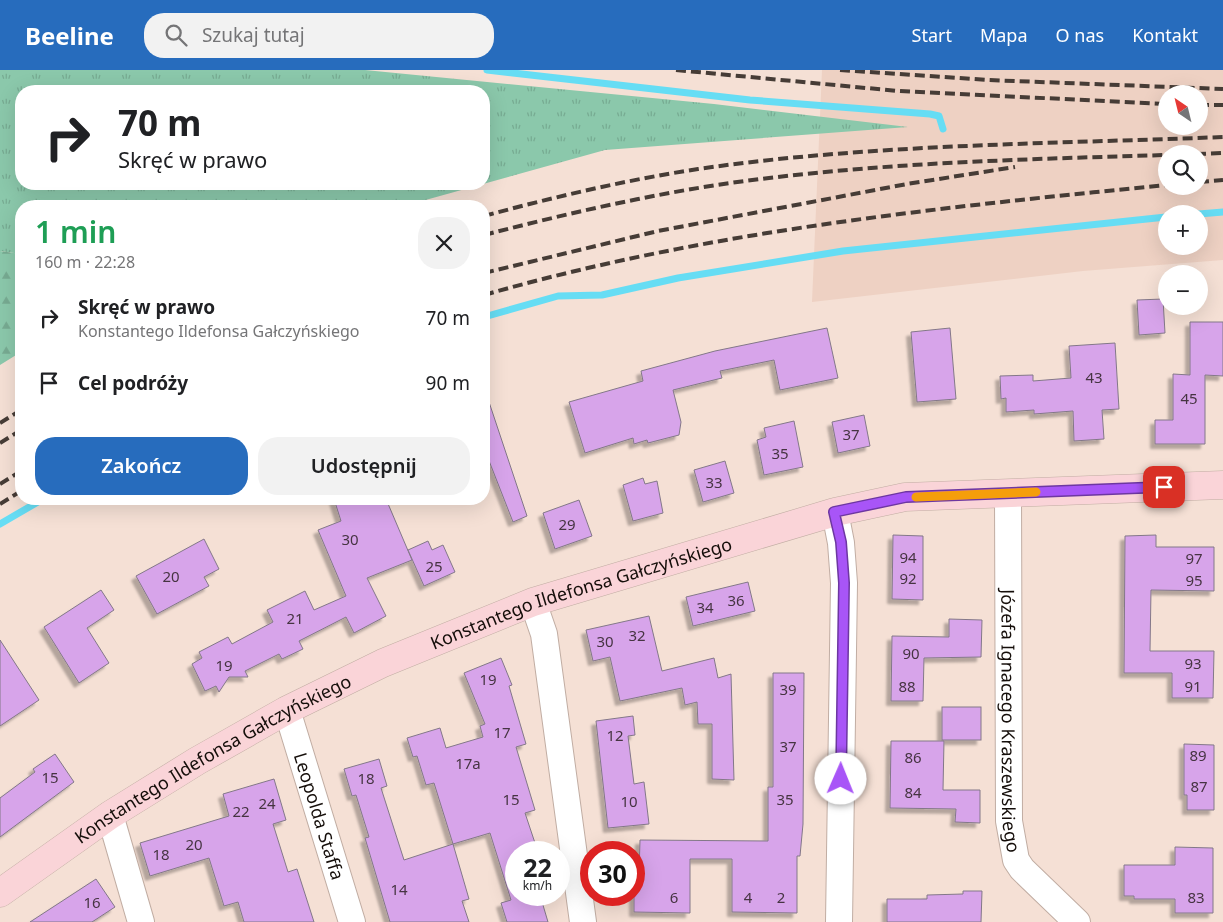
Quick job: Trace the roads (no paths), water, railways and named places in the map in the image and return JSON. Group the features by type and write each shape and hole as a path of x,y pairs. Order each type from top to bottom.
{"street":[{"name":"Konstantego Ildefonsa Gałczyńskiego","path":"0,893 110,815 229,742 287,710 383,663 533,602 834,512 906,497 1223,485"},
{"name":"Józefa Ignacego Kraszewskiego","path":"1008,493 1009,821 1016,860 1022,869 1077,922"},
{"path":"834,512 841,542 844,583 839,922"},
{"path":"533,602 544,634 583,922"},
{"name":"Leopolda Staffa","path":"287,710 352,922"},
{"path":"110,815 141,922"}],"waterway":[{"path":"487,70 750,100 930,114 939,116 943,129"},
{"path":"1208,213 1223,212"},
{"path":"490,315 558,296 602,295 678,278 843,251 1158,218"},
{"path":"0,524 33,505"}],"railway":[{"path":"676,70 898,91 1158,104"},
{"path":"840,70 988,80 1223,89"},
{"path":"1208,105 1223,105"},
{"path":"490,214 644,178 698,169 828,154 960,146 1223,137"},
{"path":"1208,154 1223,153"},
{"path":"490,234 625,202 697,188 769,178 918,165 1158,155"},
{"path":"490,272 658,231 907,184 1015,167"},
{"path":"1208,181 1223,180"},
{"path":"490,293 652,254 737,238 908,213 1158,186"},
{"path":"0,423 15,414"},
{"path":"0,443 15,434"},
{"path":"0,484 15,475"},
{"path":"0,504 15,495"}]}
